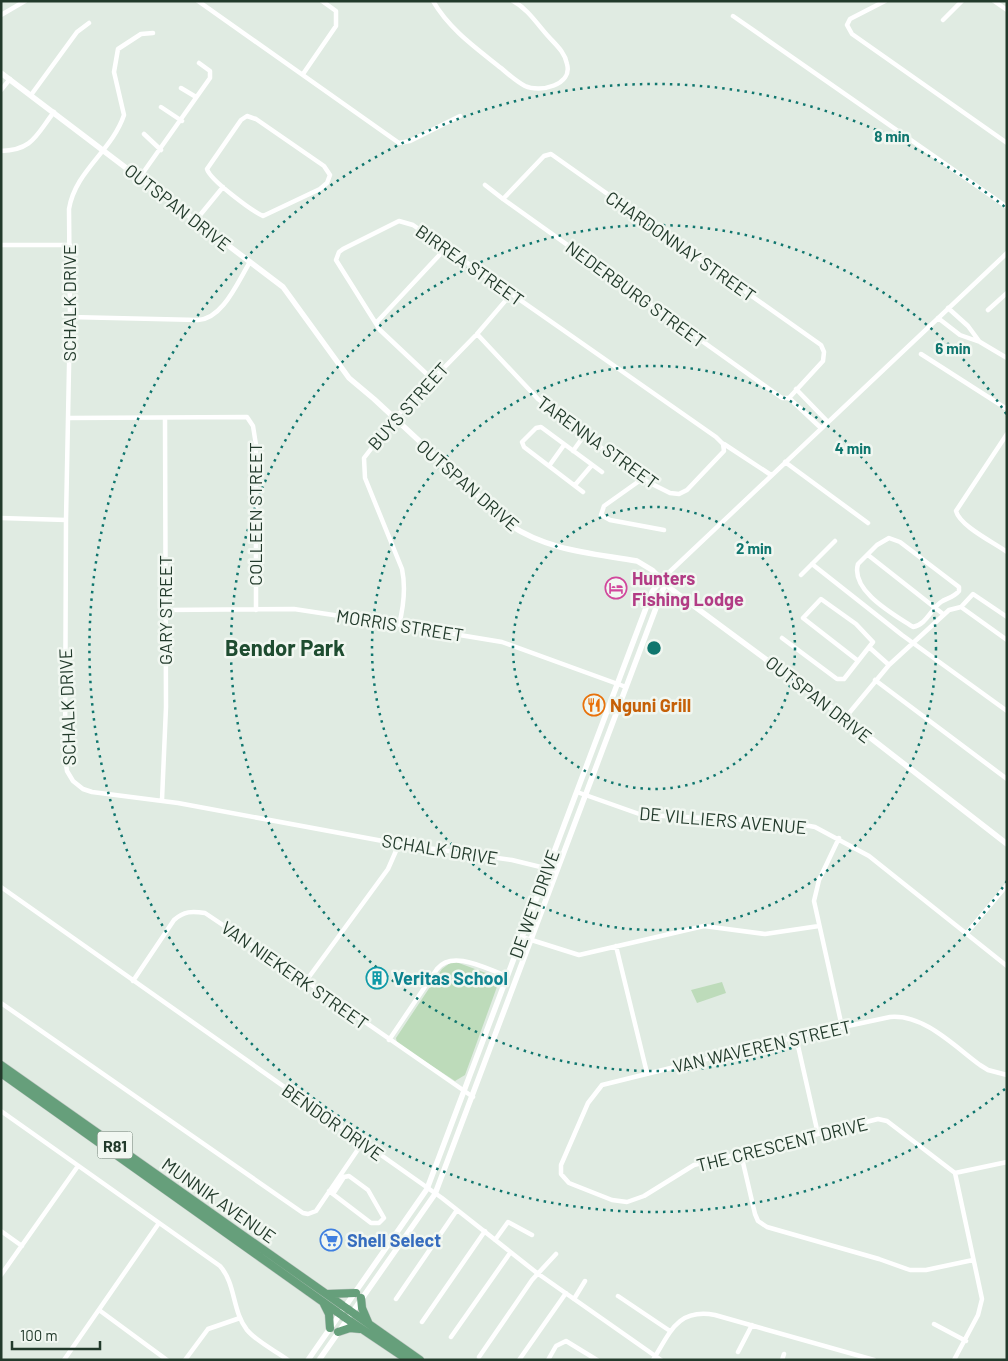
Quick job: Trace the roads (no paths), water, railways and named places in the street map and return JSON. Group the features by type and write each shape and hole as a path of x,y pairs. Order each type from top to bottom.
{"main road":[{"name":"MUNNIK AVENUE","path":"1,1065 346,1313 420,1360"},
{"name":"MUNNIK AVENUE","path":"1,1073 325,1298"},
{"path":"358,1295 367,1327 334,1330 325,1298 358,1295"},
{"name":"MUNNIK AVENUE","path":"367,1327 408,1360"}],"street":[{"path":"1,16 25,1"},
{"path":"198,1 399,143 410,141 460,116"},
{"path":"303,74 336,26 336,11 322,1"},
{"path":"433,1 441,15 456,31 525,86 545,88 556,84 566,76 568,69 562,53 529,13 512,1"},
{"path":"885,1 850,18 847,25 852,34 1007,143"},
{"path":"943,20 962,1"},
{"path":"994,1 1007,10"},
{"path":"733,16 1007,206"},
{"path":"31,95 77,32 89,23"},
{"name":"SCHALK DRIVE","path":"153,32 141,34 130,39 118,49 114,72 124,112 111,139 82,176 71,197 66,520 65,758 67,771 73,781 83,790 162,800 399,844 458,851 557,871"},
{"path":"140,177 182,121 211,75 210,71 199,63"},
{"name":"OUTSPAN DRIVE","path":"1,72 283,287 344,374 519,531 559,548 637,561 648,567 663,582 845,718 1007,844"},
{"path":"1,90 10,79"},
{"path":"181,88 196,97"},
{"path":"161,107 182,121"},
{"path":"1,151 17,150 26,147 54,112"},
{"path":"247,116 256,119 324,166 330,178 320,189 263,216 223,186 210,175 207,169 241,120 247,116"},
{"path":"144,134 161,150"},
{"name":"CHARDONNAY STREET","path":"503,199 546,154 554,155 821,345 824,352 823,361 796,390"},
{"name":"NEDERBURG STREET","path":"485,185 782,398 789,398 821,428"},
{"path":"196,220 223,186"},
{"name":"BIRREA STREET","path":"431,378 389,341 337,264 336,257 339,252 399,222 413,225 445,249 512,293 724,446 771,475"},
{"path":"1,245 70,245"},
{"path":"376,323 445,249"},
{"name":"DE WET DRIVE","path":"308,1360 346,1313 427,1189 652,592 672,570 771,475 1007,253"},
{"path":"70,317 204,320 210,318 218,310 250,262"},
{"path":"988,310 1007,292"},
{"name":"BUYS STREET","path":"399,625 405,593 402,568 365,478 363,465 366,452 431,378 477,334 512,293"},
{"path":"948,308 968,326 980,342"},
{"path":"938,318 960,335 980,342 1007,358"},
{"name":"TARENNA STREET","path":"477,334 533,394 586,433 642,479 667,492 679,494 691,486 719,458 724,446"},
{"path":"921,354 1007,409"},
{"path":"789,398 796,390 828,422"},
{"name":"COLLEEN STREET","path":"69,418 165,419 243,416 253,426 256,446 256,610"},
{"name":"GARY STREET","path":"162,800 166,707 165,419"},
{"path":"583,492 524,447 522,442 538,427 602,472"},
{"path":"573,451 586,433"},
{"path":"1007,434 956,507 960,519 1007,552"},
{"path":"549,466 564,444"},
{"path":"785,462 868,523"},
{"path":"575,486 592,465"},
{"path":"642,479 604,506 601,515 610,520 664,530"},
{"path":"1,518 66,520"},
{"path":"893,538 957,584 959,592 937,606 923,623 913,627 872,598 860,583 857,568 877,545 893,538"},
{"path":"801,575 835,541"},
{"path":"868,555 937,606 943,614"},
{"path":"812,564 914,643 1007,711"},
{"name":"DE WET DRIVE","path":"358,1295 435,1194 532,940 663,582"},
{"path":"845,718 889,665 943,614 961,607 973,594 1007,617"},
{"path":"782,638 837,679 844,679 873,642 856,624 825,601 819,600 803,616 804,620 857,660"},
{"path":"961,607 1007,640"},
{"name":"MORRIS STREET","path":"166,610 294,609 502,642 626,687"},
{"path":"870,648 889,665"},
{"path":"876,680 1007,778"},
{"name":"DE VILLIERS AVENUE","path":"577,792 642,815 795,822 815,827 839,838 874,860 1007,966"},
{"path":"839,838 815,892 814,901 842,1027"},
{"path":"306,981 388,869 399,844"},
{"path":"966,934 1007,885"},
{"name":"BENDOR DRIVE","path":"1,887 133,982 363,1142 485,1231 537,1273 654,1358 661,1360"},
{"name":"VAN NIEKERK STREET","path":"133,982 174,920 180,914 195,912 204,914 218,921 473,1097"},
{"path":"522,937 579,955 704,926 765,934 819,926"},
{"path":"616,946 647,1073"},
{"path":"389,1040 437,969 446,962 460,960 507,976"},
{"path":"1,1003 303,1213 308,1214 316,1211 344,1177 350,1176 368,1190 384,1218 378,1224 371,1223 331,1193"},
{"name":"VAN WAVEREN STREET","path":"561,1174 561,1165 570,1140 592,1095 598,1088 608,1082 796,1037 890,1017 908,1018 927,1027 984,1068 1007,1075"},
{"path":"796,1037 818,1134"},
{"path":"1,1111 220,1266 229,1279 240,1318 252,1335 288,1360"},
{"name":"THE CRESCENT DRIVE","path":"561,1174 570,1183 612,1200 627,1202 644,1196 690,1166 818,1134 884,1120 954,1173"},
{"path":"331,1193 363,1142"},
{"path":"741,1154 755,1214 758,1221 767,1227 864,1254 910,1270 922,1271 973,1260"},
{"path":"954,1360 982,1306 981,1293 954,1173 1007,1162"},
{"path":"1,1275 78,1166"},
{"path":"396,1299 457,1210"},
{"path":"495,1240 508,1222 532,1234"},
{"path":"64,1360 159,1223"},
{"path":"1,1231 22,1246"},
{"path":"422,1322 485,1231"},
{"path":"451,1337 510,1253"},
{"path":"479,1357 537,1273 556,1254"},
{"path":"574,1299 585,1281"},
{"path":"519,1360 566,1293"},
{"path":"618,1296 670,1331"},
{"path":"98,1310 167,1360"},
{"path":"654,1358 670,1331 682,1318 694,1313 715,1315 874,1360"},
{"path":"185,1360 208,1329 240,1318"},
{"path":"934,1324 966,1340"},
{"path":"738,1352 752,1325"},
{"name":"DE WET DRIVE","path":"319,1360 334,1330"},
{"path":"548,1360 556,1346 566,1341 597,1360"}],"place":[{"name":"Hunters Fishing Lodge","path":"616,588"},
{"name":"Nguni Grill","path":"594,705"},
{"name":"Veritas School","path":"377,978"},
{"name":"Shell Select","path":"331,1240"}],"district":[{"name":"Bendor Park","path":"285,647"}]}
